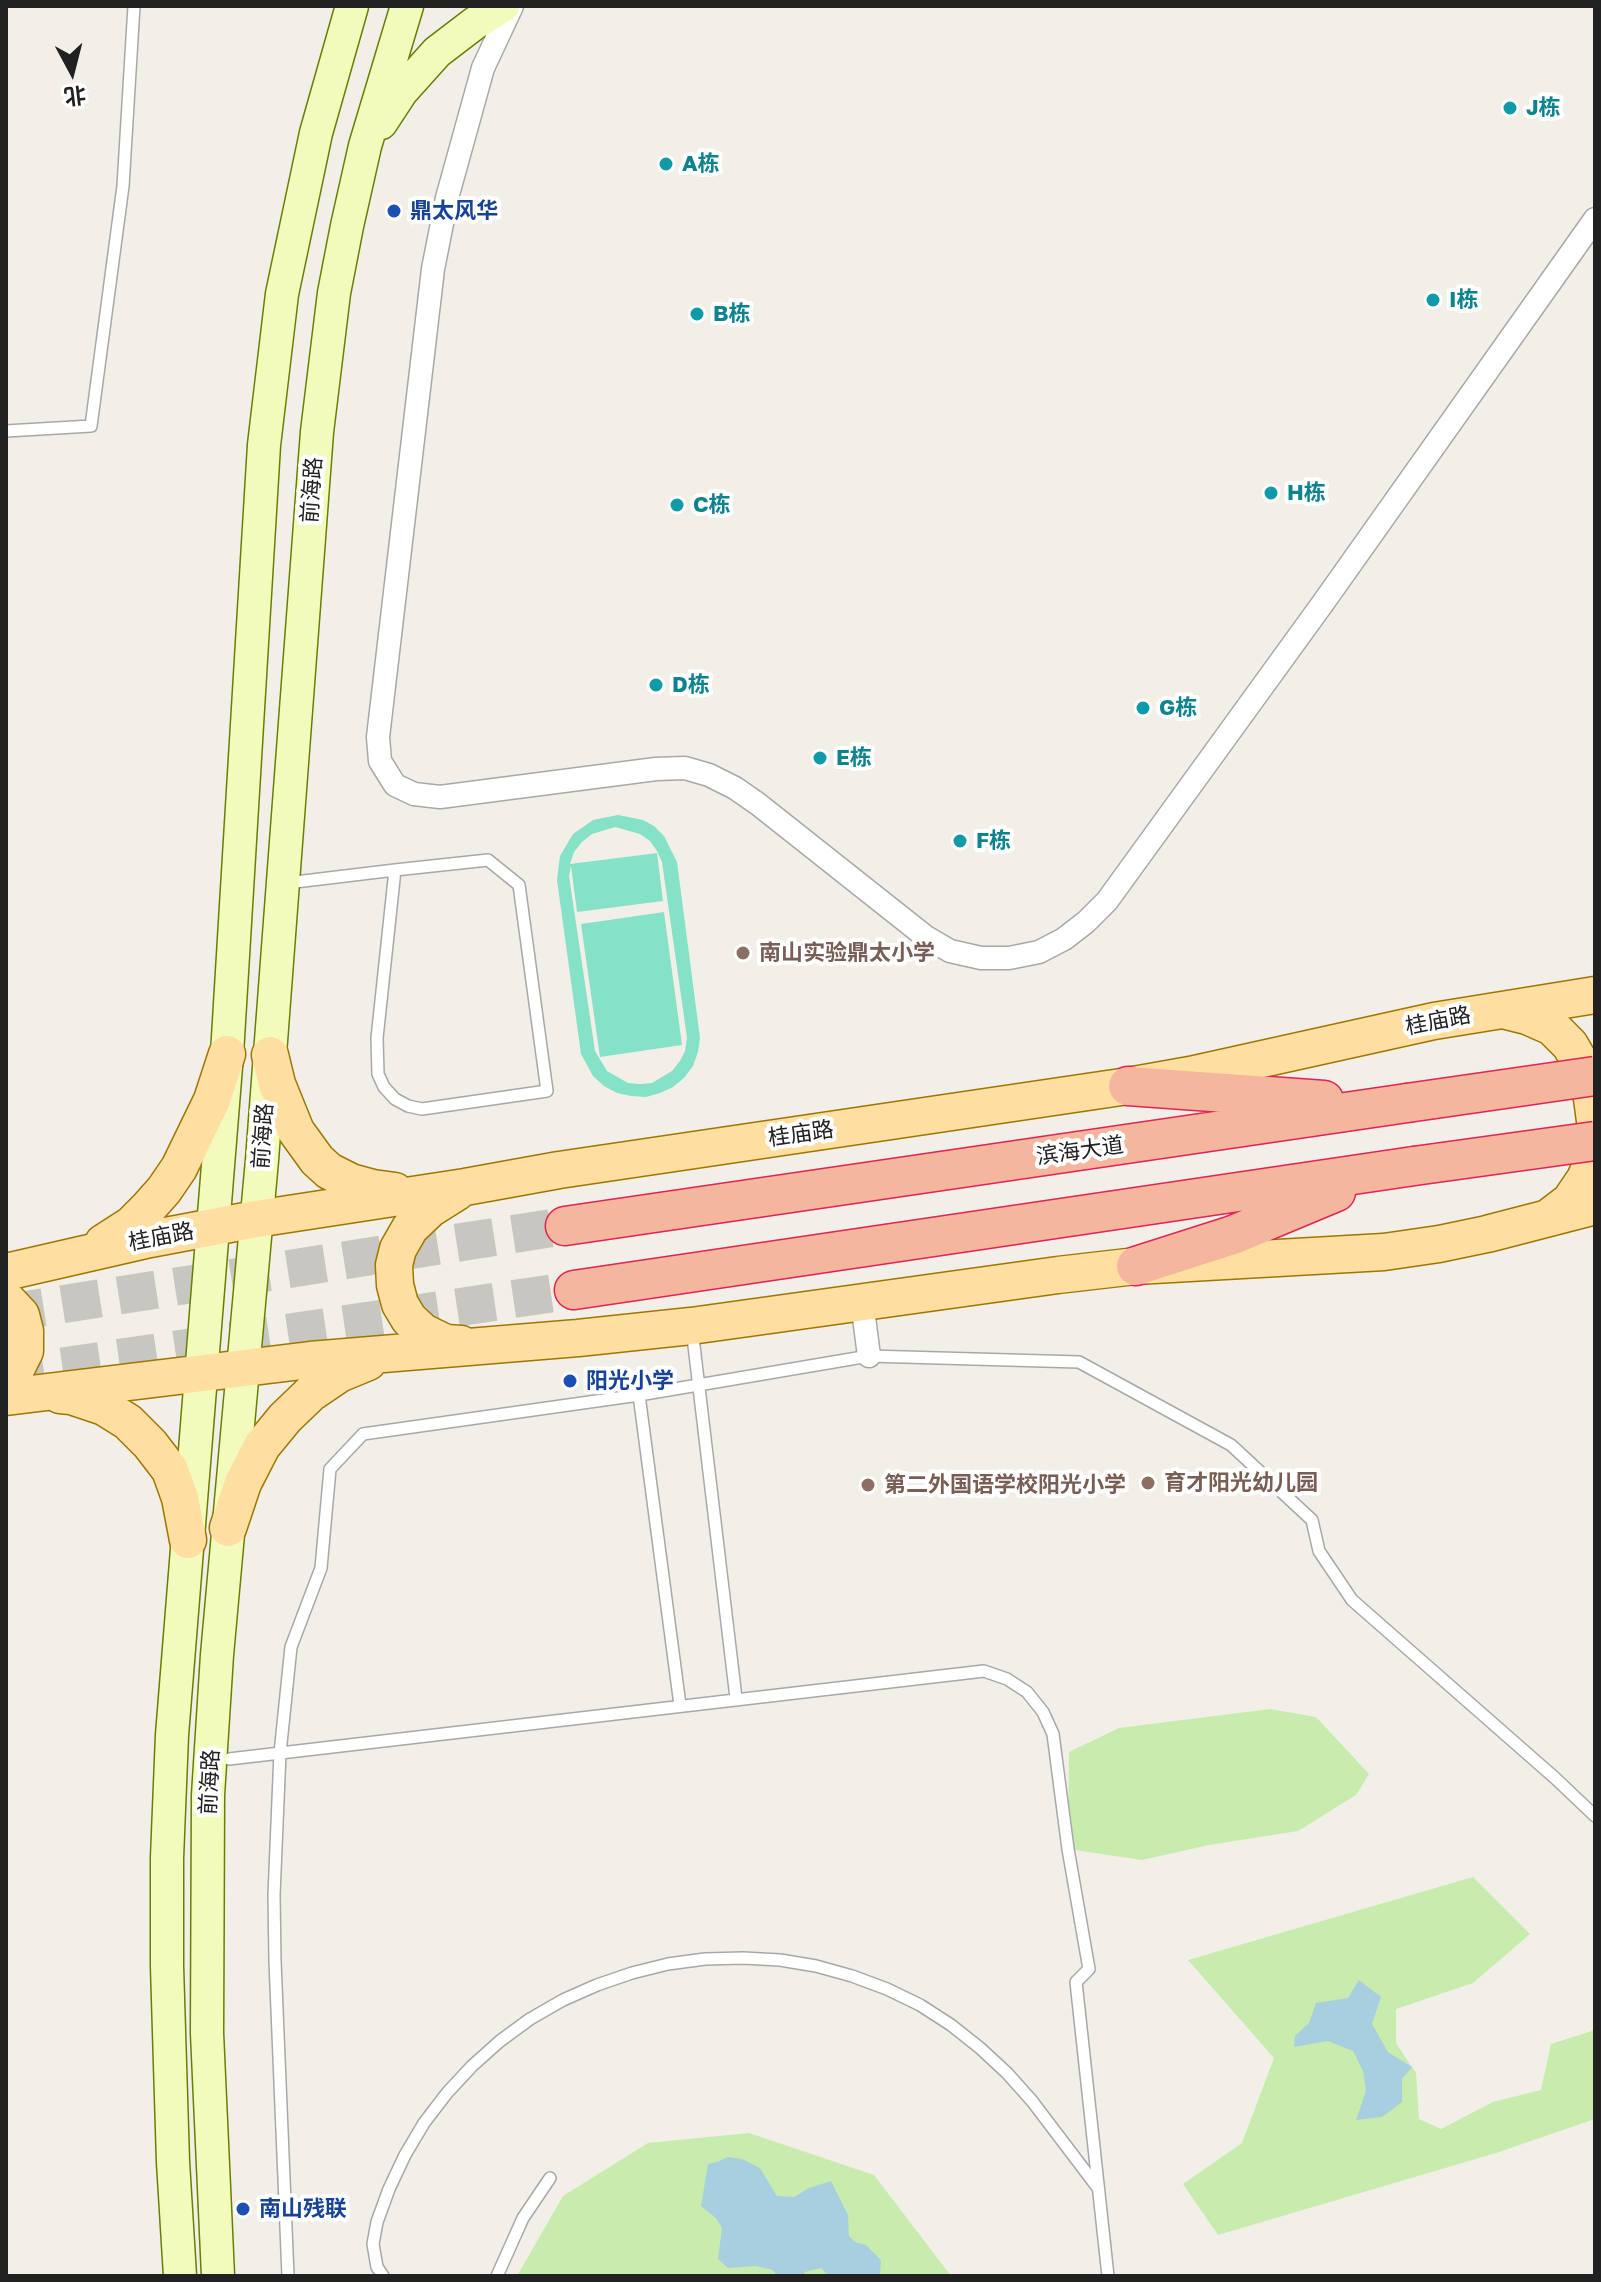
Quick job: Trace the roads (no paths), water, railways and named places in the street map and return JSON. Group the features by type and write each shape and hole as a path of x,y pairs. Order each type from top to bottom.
{"highway":[{"name":"滨海大道","path":"565,1226 1595,1076"},
{"path":"1128,1086 1407,1103"},
{"path":"574,1290 1595,1140"},
{"path":"1136,1266 1233,1235 1359,1183 1414,1166"}],"main road":[{"name":"前海路","path":"180,2276 169,2056 167,1858 173,1719 227,1054 264,445 282,294 316,133 352,6"},
{"name":"前海路","path":"218,2276 207,2033 208,1795 217,1655 270,1055 317,432 334,293 365,146 407,6"},
{"path":"365,146 402,91 437,52 503,6"},
{"name":"桂庙路","path":"6,1272 256,1219 559,1170 1128,1086 1374,1033 1595,995"},
{"path":"1499,1010 1527,1016 1552,1027 1570,1045 1584,1069 1595,1121"},
{"path":"80,1254 131,1225 164,1190 206,1114 227,1054"},
{"path":"270,1055 277,1084 296,1131 329,1171 373,1188 449,1190"},
{"path":"1548,1218 1570,1201 1585,1179 1594,1157 1595,1140"},
{"path":"449,1190 410,1228 398,1249 394,1265 395,1285 400,1304 409,1319 423,1332 446,1343 479,1346"},
{"path":"15,1389 691,1326 1136,1266 1384,1252 1439,1244 1595,1206"},
{"path":"6,1299 21,1315 25,1331 25,1351 15,1371 15,1389"},
{"path":"228,1528 243,1483 262,1446 285,1418 311,1393 339,1374 367,1362 406,1352"},
{"path":"15,1389 71,1396 104,1407 128,1422 170,1470 180,1498 188,1540"}],"street":[{"path":"512,6 483,68 447,198 433,269 378,737 380,761 395,785 414,794 440,797 656,769 685,768 709,775 758,804 926,937 950,951 981,958 1009,958 1039,952 1064,939 1107,901 1595,219"},
{"path":"862,1302 869,1356"}],"lane":[{"path":"6,431 91,426 123,186 134,6"},
{"path":"283,883 395,870 488,860 519,885 547,1091 422,1109 395,1099 384,1087 378,1074 377,1038 395,870"},
{"path":"691,1326 736,1698"},
{"path":"288,2276 275,1961 274,1895 280,1753 291,1647 321,1568 330,1469 363,1434 639,1395 869,1356 1079,1362 1231,1445 1312,1520 1319,1551 1352,1600 1595,1816"},
{"path":"639,1395 680,1705"},
{"path":"229,1759 984,1671 1007,1679 1027,1692 1043,1712 1053,1734 1068,1849 1089,1969 1076,1982 1108,2276"},
{"path":"383,2276 377,2267 373,2244 389,2189 424,2123 472,2066 530,2019 563,2000 632,1973 705,1959 755,1959 816,1966 887,1989 920,2005 951,2025 1007,2073 1098,2189"},
{"path":"497,2276 523,2218 550,2178"}],"water":[{"path":"1359,1980 1381,1997 1372,2024 1388,2052 1412,2067 1402,2079 1402,2102 1382,2117 1356,2120 1366,2091 1363,2071 1353,2051 1328,2041 1294,2047 1295,2036 1309,2023 1316,2003 1348,1998"},
{"path":"728,2157 742,2159 760,2168 777,2196 794,2197 831,2181 848,2215 849,2236 855,2242 866,2245 881,2260 880,2276 829,2276 821,2268 805,2272 803,2276 777,2276 773,2270 756,2266 728,2268 718,2259 722,2228 716,2218 701,2206 708,2164"}],"tunnel":[{"path":"6,1313 565,1226"},
{"path":"6,1375 574,1290"}],"place":[{"name":"J栋","path":"1510,108"},
{"name":"A栋","path":"666,164"},
{"name":"鼎太风华","path":"394,211"},
{"name":"I栋","path":"1433,300"},
{"name":"B栋","path":"697,314"},
{"name":"H栋","path":"1271,493"},
{"name":"C栋","path":"677,505"},
{"name":"D栋","path":"656,685"},
{"name":"G栋","path":"1143,708"},
{"name":"E栋","path":"820,758"},
{"name":"F栋","path":"960,841"},
{"name":"南山实验鼎太小学","path":"743,953"},
{"name":"阳光小学","path":"570,1381"},
{"name":"育才阳光幼儿园","path":"1148,1483"},
{"name":"第二外国语学校阳光小学","path":"868,1485"},
{"name":"南山残联","path":"243,2209"}]}
